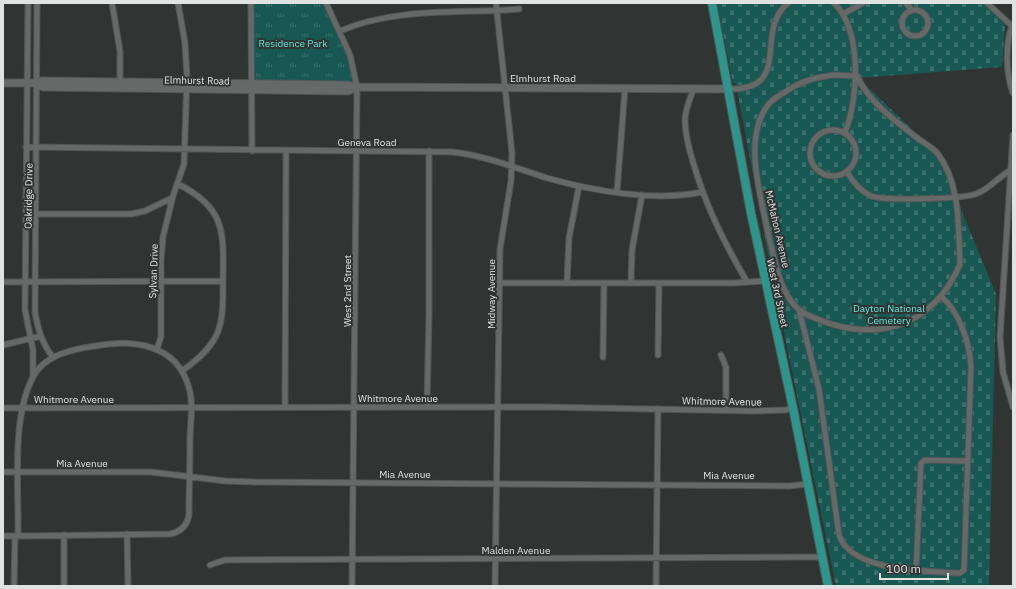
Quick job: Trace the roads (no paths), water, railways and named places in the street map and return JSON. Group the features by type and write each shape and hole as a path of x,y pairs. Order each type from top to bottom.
{"main road":[{"name":"West 3rd Street","path":"712,3 729,89 748,200 793,408 828,586"}],"street":[{"name":"Oakridge Drive","path":"28,3 25,282 26,320 32,340 33,377"},
{"name":"Oakridge Drive","path":"14,586 20,430 23,408 33,377 38,370 53,357 44,344 35,312 38,3"},
{"path":"112,3 120,51 120,85"},
{"name":"Sylvan Drive","path":"157,349 161,337 163,237 172,198 183,169 185,150 185,43 178,3"},
{"path":"251,3 252,151"},
{"name":"West 2nd Street","path":"326,3 340,31 354,66 357,87 356,407 354,560 352,586"},
{"name":"Midway Avenue","path":"495,586 501,240 512,165 511,137 496,3"},
{"path":"729,89 751,86 765,77 770,65 772,27 778,14 788,3"},
{"path":"834,3 843,14 849,30 857,76 851,113 845,132"},
{"path":"843,14 864,3"},
{"path":"906,3 912,10 923,13 927,19 926,29 918,35 912,35 907,32 902,24 905,15 912,10"},
{"path":"987,3 1012,27 1009,38 1007,69 1013,93"},
{"path":"340,31 362,23 390,16 519,8"},
{"path":"799,310 825,322 846,328 877,330 896,326 913,319 941,296 960,264 956,197 947,171 938,154 882,108 874,100 857,76"},
{"name":"McMahon Avenue","path":"857,76 820,77 788,89 767,107 756,137 755,157 773,254 783,285 795,306 799,310 820,389 839,535 842,543 852,554 868,561 916,571"},
{"name":"Elmhurst Road","path":"3,83 37,83 43,87 120,85 251,87 348,91 357,87 729,89"},
{"path":"617,192 625,88"},
{"path":"694,88 686,111 685,125 690,152 702,192 723,240 747,282"},
{"path":"833,130 845,132 852,140 856,150 853,164 847,172 835,176 824,174 814,167 810,153 813,141 821,133 833,130"},
{"path":"1013,135 1012,170 1000,337 1003,372 1013,407"},
{"name":"Geneva Road","path":"26,147 252,151 429,151 474,155 579,186 617,192 642,195 672,195 702,192"},
{"path":"285,407 286,151"},
{"path":"427,407 429,314 429,151"},
{"path":"847,172 859,188 875,197 883,198 968,196 981,192 1012,170"},
{"path":"178,184 204,200 219,222 224,242 224,311 218,331 203,355 182,371"},
{"path":"567,283 569,238 579,186"},
{"path":"630,283 632,250 642,195"},
{"path":"26,214 131,214 145,211 172,198"},
{"path":"3,282 223,281"},
{"path":"501,284 765,281"},
{"path":"603,357 604,283"},
{"path":"658,355 659,283"},
{"path":"941,296 946,301 959,322 969,354 971,373 964,570 960,573 916,571 921,463 926,460 967,461"},
{"path":"3,345 32,340 41,336"},
{"path":"3,536 170,534 182,529 188,518 191,408 189,388 182,371 172,360 157,349 142,345 100,345 77,349 53,357"},
{"path":"720,355 726,367 726,410"},
{"name":"Whitmore Avenue","path":"3,408 427,407 786,410 793,408"},
{"path":"656,586 658,409"},
{"name":"Mia Avenue","path":"3,472 151,472 243,482 789,486 808,484"},
{"path":"127,534 128,586"},
{"path":"64,535 64,586"},
{"name":"Malden Avenue","path":"210,565 225,560 823,557"}],"park label":[{"name":"Residence Park","path":"293,43"},
{"name":"Dayton National Cemetery","path":"889,314"}]}
